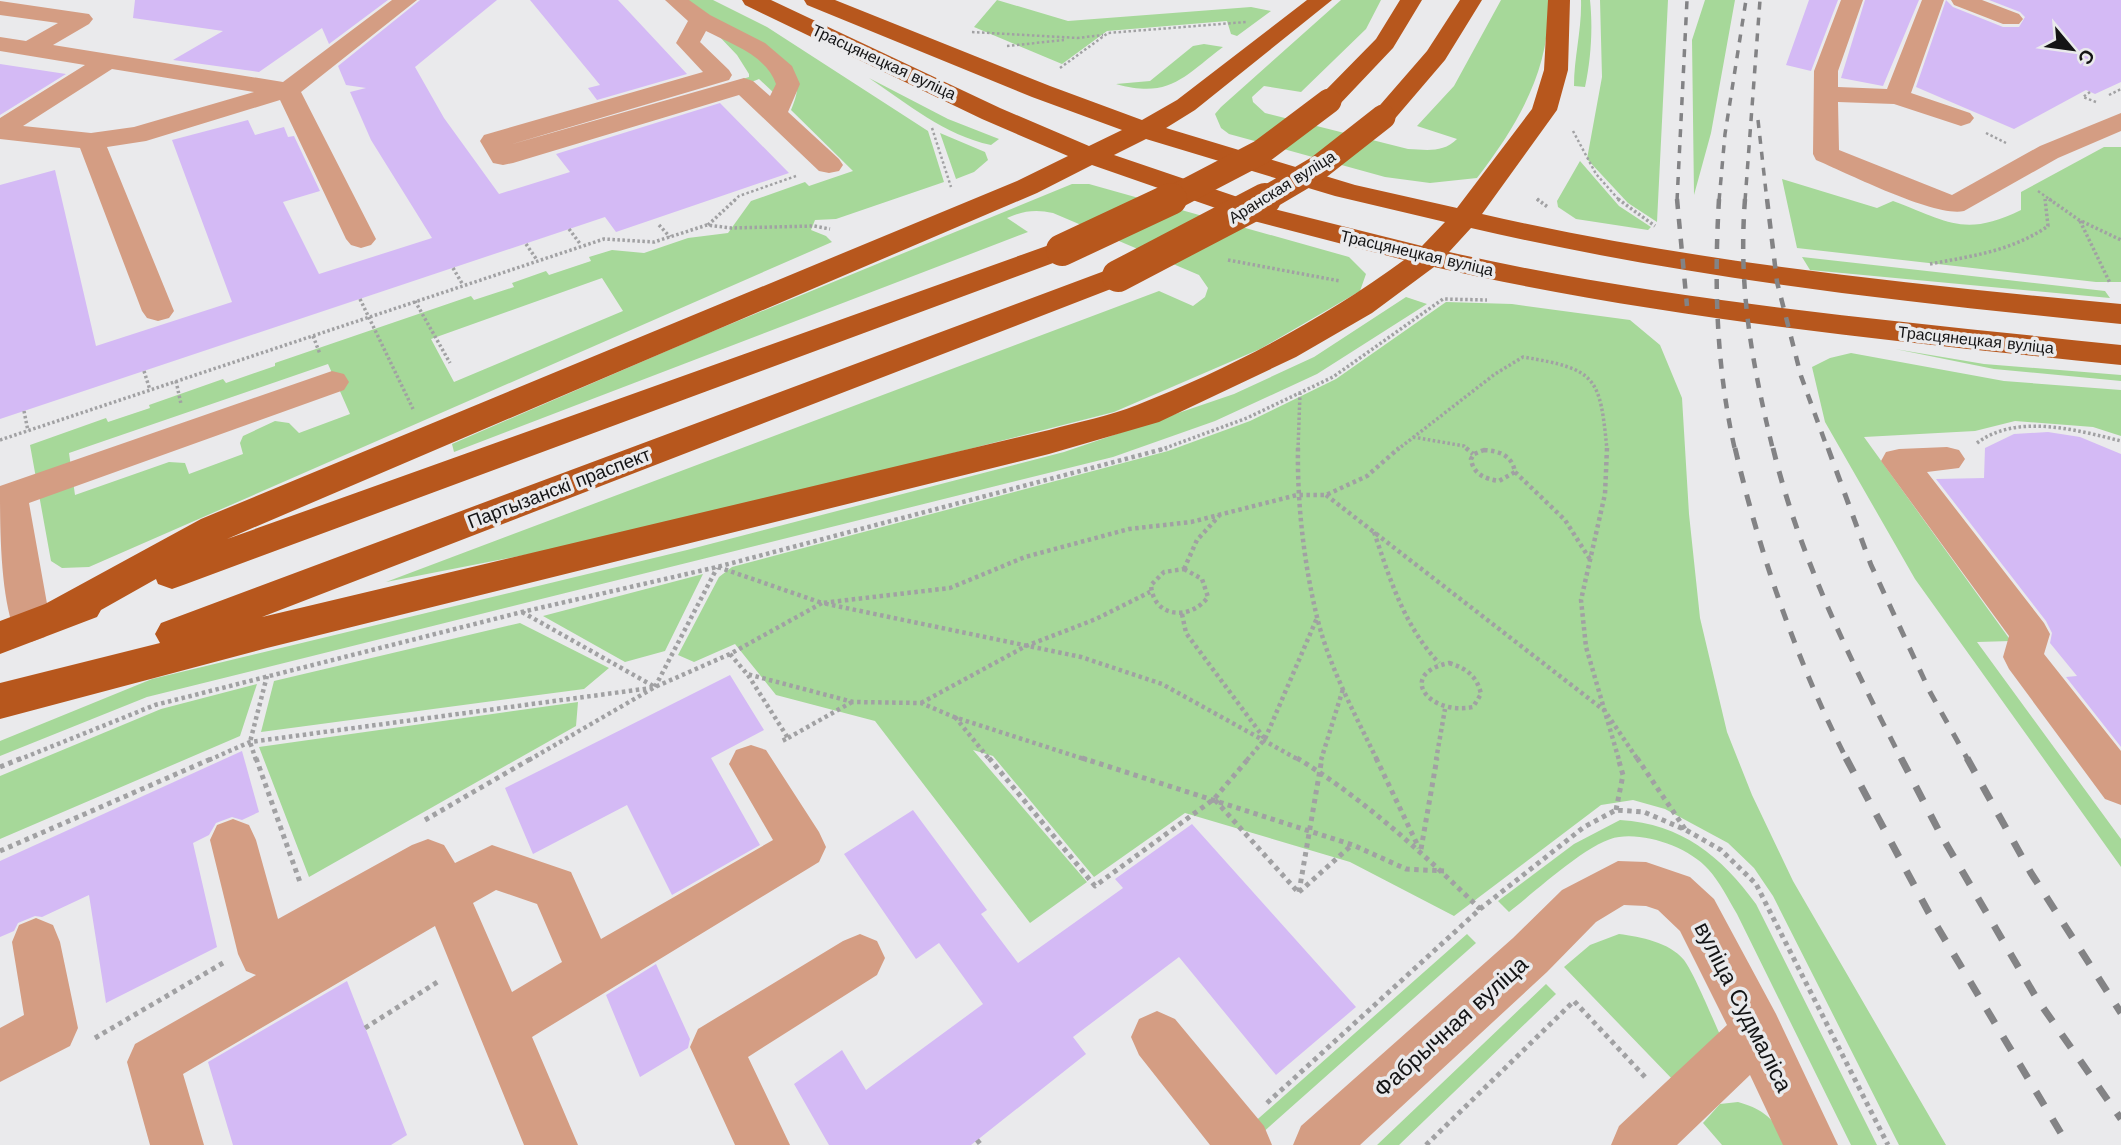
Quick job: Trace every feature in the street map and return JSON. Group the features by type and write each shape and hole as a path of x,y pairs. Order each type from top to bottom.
{"main road":[{"name":"Трасцянецкая вуліца","path":"753,0 1026,130 1090,156 1260,214 1427,257 1527,279 1801,320 2121,355"},
{"name":"Трасцянецкая вуліца","path":"815,0 1073,104 1145,129 1321,184 1552,240 1793,277 1996,302 2116,300"},
{"path":"30,626 214,529 967,212 1090,156 1186,105 1321,0"},
{"path":"30,626 1062,250 1171,200 1261,152 1329,101 1385,43 1411,0"},
{"name":"Аранская вуліца","path":"1118,276 1227,221 1318,167 1383,117 1436,55 1471,0"},
{"path":"0,701 267,632 1049,442 1147,414 1285,350 1361,306 1427,257 1464,219 1507,163 1548,101 1560,53 1559,0"},
{"name":"Партызанскі праспект","path":"0,701 1118,276"}],"street":[{"path":"0,130 91,141 137,135 288,90 406,0"},
{"path":"676,0 687,11 741,38 784,70 788,84 774,114"},
{"path":"1852,0 1843,53 1826,71 1826,154 1954,205 2049,152 2121,121"},
{"path":"1897,97 1933,0"},
{"path":"1962,0 2011,19"},
{"path":"0,8 81,19 30,49"},
{"path":"701,19 688,43 720,75 493,141 511,169 744,86 829,165"},
{"path":"0,44 288,90"},
{"path":"0,130 108,61"},
{"path":"288,90 361,239"},
{"path":"1825,94 1897,97 1961,118"},
{"path":"2078,139 2121,143"},
{"path":"91,141 158,311"},
{"path":"30,626 10,496 328,373"},
{"path":"1958,454 1899,461 2030,634 2023,657 2121,785"},
{"path":"500,1028 803,847 770,751"},
{"path":"233,840 263,954 428,860 444,892 500,1028 541,1141"},
{"path":"177,1145 153,1062 444,892 492,867 554,888 591,972"},
{"name":"вуліца Судмаліса","path":"1579,906 1618,883 1646,884 1673,893 1697,915 1759,1032 1811,1145"},
{"name":"Фабрычная вуліца","path":"1321,1145 1530,955 1579,906"},
{"path":"0,1056 52,1028 36,942"},
{"path":"763,1145 716,1047 860,958"},
{"path":"1639,1145 1759,1032"},
{"path":"1157,1037 1245,1145"}],"path":[{"path":"1006,47 1254,21"},
{"path":"971,32 1078,38"},
{"path":"1060,68 1105,35"},
{"path":"2090,92 2083,97 2096,103"},
{"path":"932,128 951,187"},
{"path":"1573,131 1585,161 1601,181 1623,204 1657,227"},
{"path":"0,440 581,245 604,239 654,242 707,225 739,196 793,177"},
{"path":"2031,184 2045,199 2079,220 2121,240"},
{"path":"736,191 739,196"},
{"path":"1922,266 2007,249 2030,240 2048,226 2045,199"},
{"path":"2079,220 2116,300"},
{"path":"659,225 670,237"},
{"path":"707,225 731,228 814,226 830,229"},
{"path":"569,229 581,245"},
{"path":"526,244 537,260"},
{"path":"1228,260 1348,283"},
{"path":"453,268 463,285"},
{"path":"360,299 413,410"},
{"path":"1443,299 1490,300"},
{"path":"415,302 450,363"},
{"path":"313,336 328,373"},
{"path":"420,823 655,687 730,654 822,603 950,588 1025,557 1129,529 1191,522 1297,495 1326,495 1367,476 1412,437 1495,374 1523,357 1566,363 1589,378 1602,401 1607,453 1605,494 1581,600 1586,647 1623,775 1616,810"},
{"path":"144,371 150,390"},
{"path":"176,381 183,411"},
{"path":"1300,393 1297,495 1317,618 1343,689 1420,850"},
{"path":"24,411 28,431"},
{"path":"1958,454 1982,437 2036,426 2079,430 2121,441"},
{"path":"1412,437 1464,446 1474,454"},
{"path":"1474,454 1484,450 1499,451 1514,463 1515,472 1564,520 1591,561"},
{"path":"1474,454 1471,464 1473,469 1484,478 1506,480 1515,472"},
{"path":"1326,495 1605,711 1686,830"},
{"path":"1184,569 1197,540 1220,515"},
{"path":"1374,532 1395,592 1421,647 1439,664"},
{"path":"655,687 717,567"},
{"path":"0,767 155,705 522,612 717,567 822,603 1081,657 1162,684 1265,738 1318,771 1420,850 1480,909"},
{"path":"1184,569 1193,572 1206,583 1208,597 1199,610 1172,614 1157,605 1150,592 1151,585 1160,574 1167,570 1184,569"},
{"path":"921,703 1026,646 1096,619 1150,592"},
{"path":"522,612 655,687"},
{"path":"1181,614 1186,634 1265,738"},
{"path":"954,717 1095,886 1214,799 1265,738 1317,618"},
{"path":"730,654 747,674 853,702 921,703 954,717 1353,845 1406,869 1444,871"},
{"path":"1449,663 1475,677 1481,694 1473,707 1464,710 1445,709 1429,699 1422,684 1426,671 1439,664 1449,663"},
{"path":"267,676 250,742 303,891"},
{"path":"0,851 250,742 655,687"},
{"path":"1299,892 1318,771 1343,689"},
{"path":"770,751 853,702"},
{"path":"1420,850 1445,709"},
{"path":"1214,799 1299,892"},
{"path":"1299,892 1353,845"},
{"path":"82,1045 259,943"},
{"path":"365,1028 472,961"},
{"path":"1426,1145 1574,1001 1676,1111"}],"green space":[{"path":"682,0 713,0 767,27 928,131 944,182 836,219 815,220 811,230 826,236 832,242 89,567 62,568 51,561 30,445 106,418 108,422 150,408 149,405 223,379 226,383 275,366 275,363 471,296 474,300 514,287 512,283 546,271 549,275 591,261 589,257 612,250 644,253 688,238 728,233 751,201 805,182 809,186 853,171 791,110 797,85 794,74 786,63","holes":["602,278 623,311 454,382 431,339","328,364 350,414 299,433 289,423 275,421 243,436 240,443 243,454 189,474 185,463 169,462 75,495 69,453"]},
{"path":"997,0 1068,21 1251,7 1271,11 1237,36 1231,34 1227,21 1107,31 1062,64 974,27"},
{"path":"1341,0 1381,0 1366,29 1301,92 1264,86 1252,97 1253,102 1265,113 1408,149 1428,150 1446,147 1457,139 1417,126 1454,86 1501,0 1548,0 1544,49 1529,95 1506,138 1477,178 1430,183 1385,177 1229,134 1221,128 1215,114 1221,107"},
{"path":"1581,0 1590,0 1591,11 1591,44 1585,87 1574,86"},
{"path":"1600,0 1668,0 1657,222 1628,203 1587,159 1602,77"},
{"path":"1705,0 1735,0 1711,133 1694,195 1692,40"},
{"path":"716,33 736,39 780,78 775,94 759,79 749,83 736,81 749,77 749,74 737,55"},
{"path":"1204,44 1223,47 1175,82 1150,89 1116,84 1150,81 1193,46"},
{"path":"869,78 948,119 999,139 991,145 958,134 927,118"},
{"path":"940,133 985,152 988,160 974,172 956,179"},
{"path":"2104,147 2121,147 2121,282 2096,282 1797,248 1782,179 1877,208 1893,201 1942,220 1970,225 1985,223 2021,210 2021,192"},
{"path":"1580,161 1619,206 1651,227 1648,230 1576,219 1558,207 1557,201"},
{"path":"1072,184 1089,184 1349,257 1366,274 1360,291 1260,349 1114,412 657,529 386,582 1159,291 1193,306 1205,297 1208,288 1199,275 1053,213 1024,212 1007,218 1028,232 454,452 452,444 699,337"},
{"path":"1802,257 2105,291 2110,298 1810,270"},
{"path":"1406,297 1427,304 1317,374 1215,421 1113,457 147,697 0,756 0,741 152,679 687,550 1064,452 1234,394 1314,357"},
{"path":"1446,302 1512,304 1630,320 1660,345 1682,398 1689,514 1700,618 1727,732 1752,795 1793,881 1946,1145 1899,1145 1773,896 1754,868 1728,843 1665,809 1633,800 1601,805 1454,916 1350,862 1185,813 1094,877 993,756 973,750 1087,882 1030,923 875,721 776,695 735,644 694,662 678,655 719,577 732,567 1168,451 1250,421 1336,379"},
{"path":"1895,349 1984,364 2121,375 2121,381 1994,369"},
{"path":"1851,353 2004,381 2121,390 2121,436 2093,427 2015,421 1975,431 1864,437 2011,641 1977,642 2121,839 2121,867 1915,579 1825,422 1812,367 1830,358"},
{"path":"703,574 665,651 625,662 543,616"},
{"path":"520,623 609,668 584,689 261,732 274,681"},
{"path":"257,684 240,736 0,839 0,776 161,709"},
{"path":"578,702 576,726 309,877 259,747"},
{"path":"1620,820 1662,828 1681,836 1714,857 1743,887 1756,904 1877,1145 1851,1145 1737,914 1720,885 1700,861 1655,840 1619,837 1607,840 1578,857 1509,912 1498,901 1574,844"},
{"path":"1467,934 1476,943 1260,1135 1251,1125"},
{"path":"1619,934 1663,945 1684,960 1722,1039 1676,1083 1564,967 1590,945"},
{"path":"1546,984 1556,994 1399,1145 1377,1145"},
{"path":"1738,1102 1763,1113 1790,1145 1722,1145 1703,1123 1720,1104"}],"building":[{"path":"135,0 388,0 329,44 322,28 259,72 173,60 223,31 133,18"},
{"path":"420,0 497,0 415,67 444,118 499,194 570,172 556,154 720,103 789,173 616,232 605,217 0,419 0,185 55,170 96,346 232,302 172,140 248,120 255,135 284,127 288,137 294,136 320,191 283,202 319,274 432,238 371,140 350,92 366,88 346,85 338,66"},
{"path":"530,0 618,0 687,74 597,100 588,88 600,85"},
{"path":"1809,0 1838,0 1811,71 1786,65"},
{"path":"1865,0 1919,0 1883,86 1841,78"},
{"path":"1946,0 1953,7 2003,27 2019,27 2025,17 2020,12 1989,0 2121,0 2121,82 2095,94 2086,90 2014,129 1916,87"},
{"path":"0,64 66,74 0,115"},
{"path":"2048,432 2080,437 2121,454 2121,747 2066,677 2077,676 2050,643 2052,633 2046,621 1936,479 1984,478 1985,448 2014,434"},
{"path":"730,675 764,730 711,758 760,845 672,895 627,805 533,854 505,788"},
{"path":"242,751 259,812 242,820 232,817 216,823 209,835 193,843 217,947 106,1003 89,895 42,917 35,916 18,923 14,931 0,937 0,861"},
{"path":"913,810 987,910 981,914 1018,963 1123,888 1115,879 1192,824 1356,1007 1276,1075 1179,957 1073,1037 1086,1054 971,1145 829,1145 794,1084 842,1050 866,1090 983,1004 939,943 916,959 844,854"},
{"path":"656,964 690,1039 688,1048 640,1077 606,995"},
{"path":"347,981 407,1135 391,1145 233,1145 208,1062"}],"railway":[{"path":"1677,200 1687,0"},
{"path":"1719,201 1725,134 1746,0"},
{"path":"1745,201 1760,0"},
{"path":"1758,120 1767,201"},
{"path":"1719,199 1718,325 1724,388 1735,450"},
{"path":"1745,199 1743,264 1748,326 1773,450"},
{"path":"1767,199 1777,282 1801,376 1828,450"},
{"path":"1677,200 1687,306"},
{"path":"1735,448 1768,568 1812,685 1846,759"},
{"path":"1773,448 1797,529 1828,608 1902,760"},
{"path":"1828,448 1871,565 1930,692 1968,760"},
{"path":"1901,758 1941,835 2037,999 2121,1119"},
{"path":"1967,758 2031,873 2121,1013"},
{"path":"1846,759 1929,913 2068,1145"}]}
